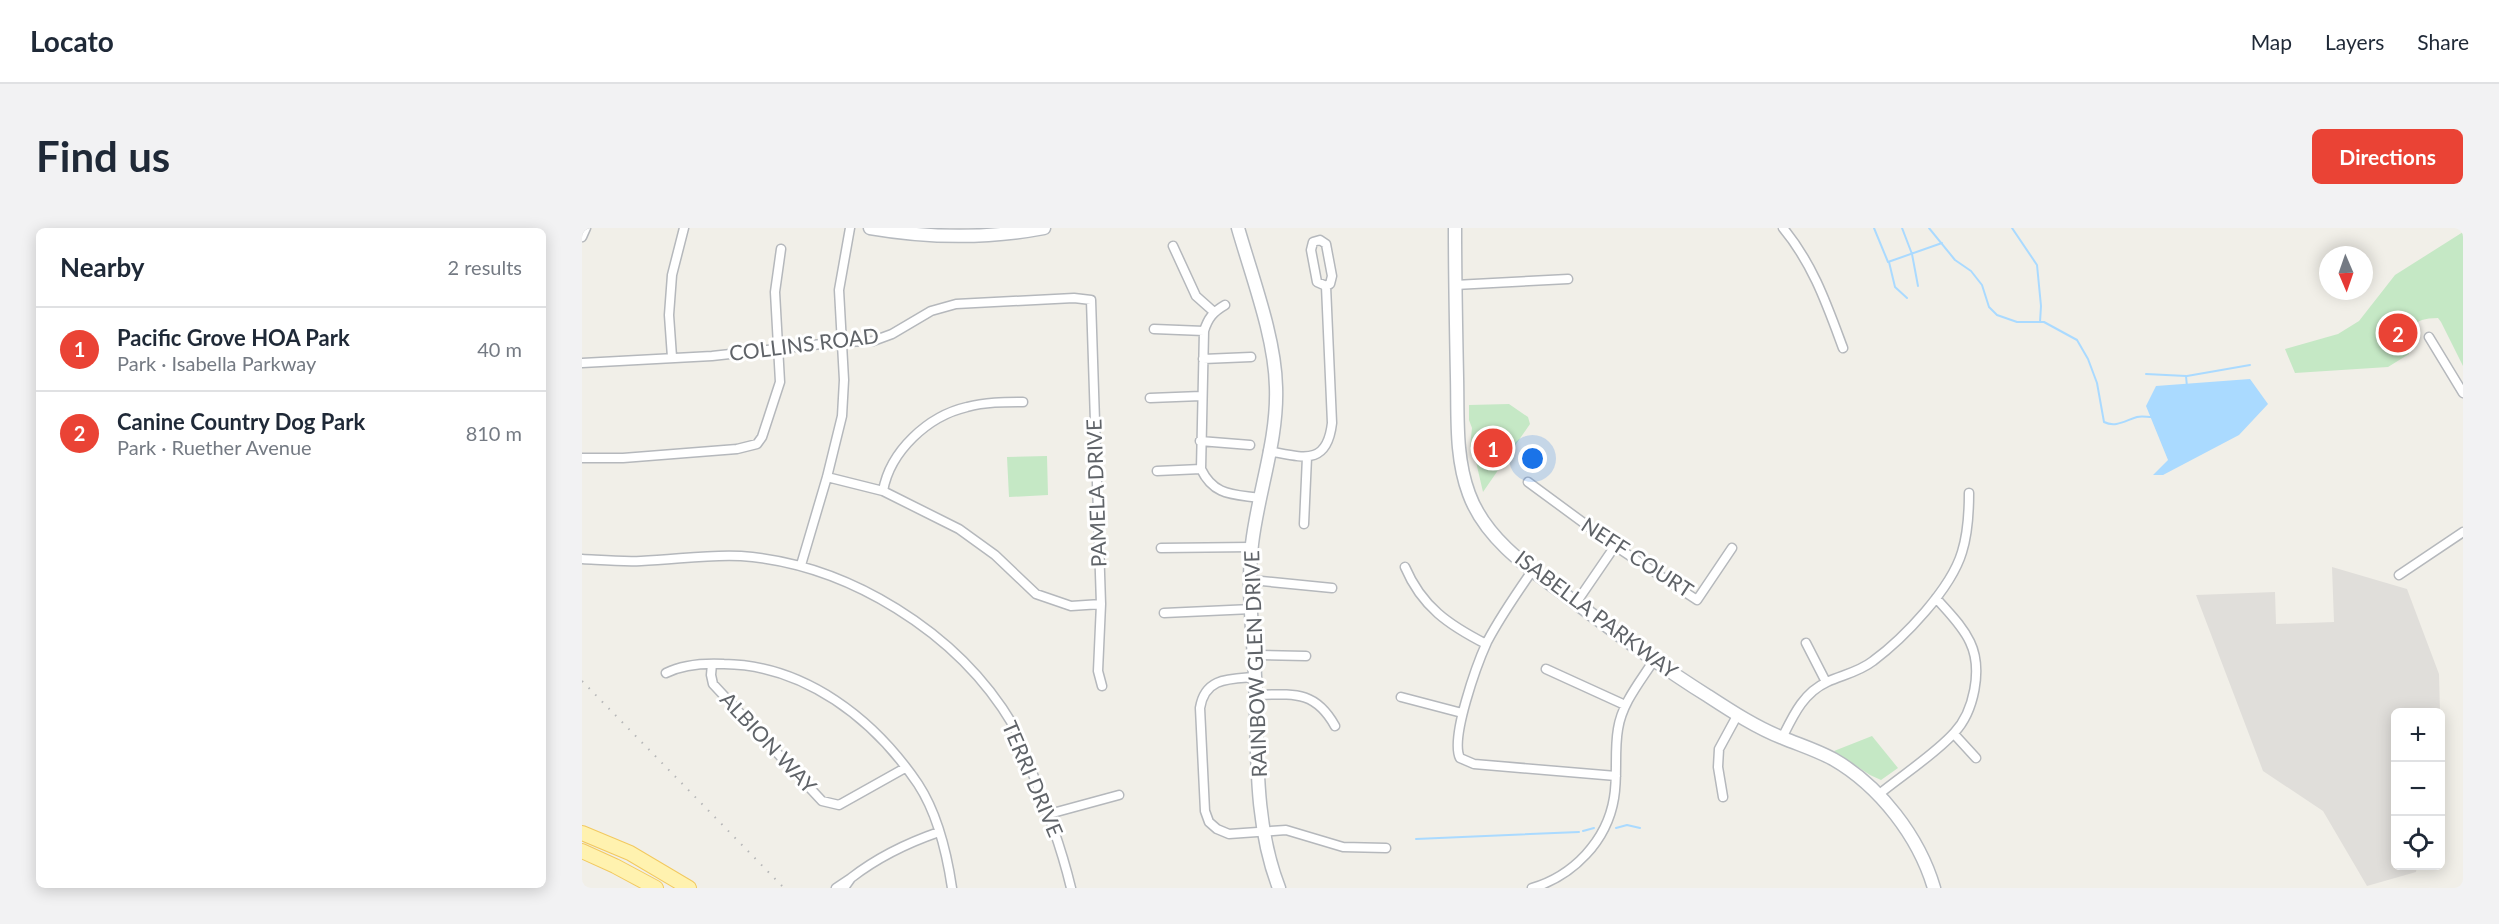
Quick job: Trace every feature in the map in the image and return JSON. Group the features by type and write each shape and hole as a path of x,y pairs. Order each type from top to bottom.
{"main road":[{"path":"582,833 640,859 689,888"},
{"path":"582,851 657,888"}],"street":[{"path":"582,237 586,228"},
{"path":"672,357 669,315 672,275 684,228"},
{"path":"801,565 842,416 844,380 840,342 839,290 850,228"},
{"path":"870,228 919,235 969,237 1020,233 1044,228"},
{"name":"RAINBOW GLEN DRIVE","path":"1238,228 1268,334 1275,372 1276,405 1259,498 1252,547 1251,580 1260,799 1269,860 1279,888"},
{"name":"ISABELLA PARKWAY","path":"1455,228 1458,428 1462,473 1480,518 1505,548 1532,571 1654,660 1738,714 1782,738 1811,748 1836,761 1878,795 1911,837 1927,865 1934,888"},
{"path":"1783,228 1800,248 1818,280 1843,348"},
{"path":"1268,451 1307,457 1325,448 1330,438 1332,423 1326,286 1332,279 1327,247 1325,242 1318,240 1313,242 1311,250 1317,282 1326,286"},
{"path":"1173,246 1196,296 1214,312"},
{"path":"582,458 623,458 737,449 757,444 762,437 780,382 775,292 781,249"},
{"path":"1455,285 1568,279"},
{"name":"COLLINS ROAD","path":"582,363 780,350 840,342 873,341 892,334 932,311 956,304 1074,298 1090,300"},
{"name":"PAMELA DRIVE","path":"1090,300 1101,604 1098,670 1102,686"},
{"path":"1225,305 1214,312 1207,321 1204,331 1200,469 1213,488 1221,492 1259,498"},
{"path":"1154,329 1204,331"},
{"path":"2429,337 2463,393"},
{"path":"1203,359 1251,357"},
{"path":"1150,398 1201,396"},
{"path":"883,491 886,474 908,442 942,416 987,403 1023,402"},
{"path":"1200,441 1250,445"},
{"path":"1304,524 1307,457"},
{"path":"1157,471 1200,469"},
{"path":"827,477 883,491 959,529 995,555 1036,594 1071,606 1101,604"},
{"name":"NEFF COURT","path":"1528,482 1616,546 1697,600 1732,548"},
{"path":"1782,738 1799,705 1826,682 1850,674 1872,662 1902,635 1936,598 1951,576 1962,553 1969,510 1969,493"},
{"path":"2399,575 2463,532"},
{"path":"1576,603 1616,546"},
{"path":"1161,548 1252,547"},
{"name":"TERRI DRIVE","path":"582,559 639,562 709,555 731,556 801,565 843,580 875,596 948,646 993,695 1014,727 1049,814 1071,888"},
{"path":"1405,567 1414,587 1434,611 1460,631 1486,644"},
{"path":"1532,571 1505,610 1486,644 1462,713 1457,752 1465,762 1616,776"},
{"path":"1251,580 1332,588"},
{"path":"1878,795 1954,734 1974,699 1976,672 1971,644 1958,621 1936,598"},
{"path":"1164,613 1252,609"},
{"path":"1806,643 1826,682"},
{"path":"1254,655 1306,656"},
{"path":"1532,888 1559,876 1581,860 1596,844 1606,824 1614,799 1618,727 1625,705 1654,660"},
{"path":"666,673 684,666 712,664 738,664 768,669 824,693 850,710 881,737 920,786 939,832 949,867 952,888"},
{"name":"ALBION WAY","path":"712,664 713,684 822,801 839,805 905,768"},
{"path":"1546,669 1625,705"},
{"path":"1255,677 1218,682 1207,689 1202,696 1200,708 1205,810 1209,822 1217,829 1229,834 1286,830 1343,847 1386,848"},
{"path":"1256,695 1302,696 1318,703 1327,711 1335,726"},
{"path":"1401,697 1462,713"},
{"path":"1724,797 1718,767 1719,749 1738,714"},
{"path":"1954,734 1976,758"},
{"path":"1049,814 1119,795"},
{"path":"836,888 869,864 893,851 939,832"},
{"path":"844,888 851,878"}],"shaded area":[{"path":"2332,567 2407,589 2439,674 2440,708 2391,708 2391,870 2416,870 2416,872 2367,886 2323,811 2263,771 2196,595 2275,592 2276,624 2334,622"}],"green space":[{"path":"2463,232 2463,366 2438,318 2417,323 2411,332 2409,354 2388,367 2295,373 2285,349 2338,334 2359,321 2395,275"},
{"path":"1509,404 1528,417 1530,424 1483,492 1473,449 1470,447 1472,428 1469,420 1469,405"},
{"path":"1047,456 1048,495 1009,497 1007,457"},
{"path":"1872,736 1898,768 1881,780 1834,751"}],"water":[{"path":"2250,379 2268,404 2239,435 2163,475 2153,475 2168,460 2146,406 2156,386"}],"waterway":[{"path":"1874,228 1888,262 1942,243"},
{"path":"1902,228 1912,254 1918,286"},
{"path":"1929,228 1955,260 1971,271 1982,285 1989,307 1997,315 2017,322 2044,322 2077,340 2088,359 2097,383 2104,422 2117,424 2137,417 2152,417"},
{"path":"2012,228 2037,265 2041,306 2040,322"},
{"path":"1889,262 1895,287 1907,298"},
{"path":"2187,376 2250,365"},
{"path":"2146,374 2186,376 2187,387"},
{"path":"1616,828 1627,825 1640,828"},
{"path":"1583,831 1594,828"},
{"path":"1416,839 1579,832"}],"railway":[{"path":"582,681 784,888"}],"place":[{"name":"Canine Country Dog Park","path":"2398,333"},
{"name":"Pacific Grove HOA Park","path":"1493,448"}]}
